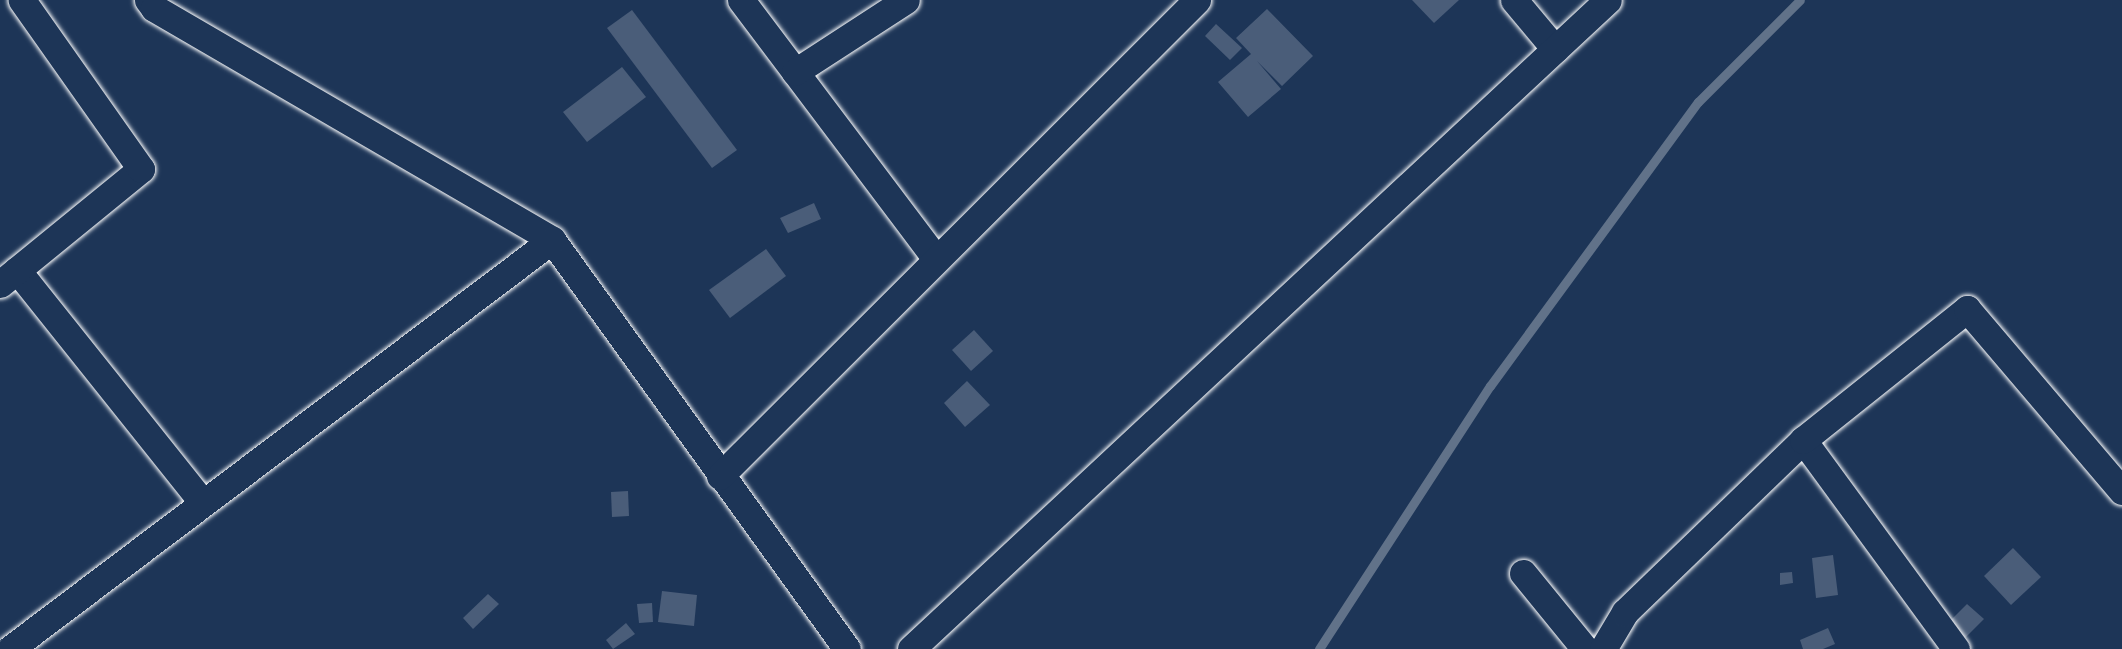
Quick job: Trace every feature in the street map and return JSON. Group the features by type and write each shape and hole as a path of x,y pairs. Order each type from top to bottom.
{"street":[{"path":"148,0 154,8 552,240 720,476 847,649"},
{"path":"741,0 936,259"},
{"path":"795,72 906,0"},
{"path":"720,476 1197,0"},
{"path":"1514,0 1555,49"},
{"path":"911,649 1608,0"},
{"path":"31,2 141,169 9,277 203,503"},
{"path":"10,649 552,240"},
{"path":"1603,649 1625,612 1803,440 1967,309 2122,491"},
{"path":"1803,440 1956,649"},
{"path":"1523,573 1585,649"}],"building":[{"path":"1412,0 1459,0 1434,23"},
{"path":"1267,9 1313,56 1282,86 1257,61 1281,89 1248,117 1218,82 1251,54 1236,38"},
{"path":"632,10 737,150 712,168 607,28"},
{"path":"1216,24 1242,48 1230,60 1205,36"},
{"path":"622,67 646,97 587,142 563,112"},
{"path":"814,203 821,219 788,233 780,218"},
{"path":"766,249 786,276 730,318 709,290"},
{"path":"974,330 993,351 971,371 952,350"},
{"path":"967,381 990,405 965,427 944,403"},
{"path":"628,491 629,516 612,517 611,492"},
{"path":"2013,548 2041,577 2011,605 1984,576"},
{"path":"1833,555 1838,595 1816,598 1812,558"},
{"path":"1792,572 1793,583 1780,585 1780,573"},
{"path":"662,591 697,595 694,626 658,622"},
{"path":"488,594 499,604 473,629 463,618"},
{"path":"652,603 653,622 639,623 637,604"},
{"path":"1967,604 1984,619 1964,639 1948,623"},
{"path":"626,623 635,634 613,649 606,640"},
{"path":"1828,628 1835,644 1823,649 1803,649 1800,640"}],"waterway":[{"path":"1319,649 1490,386 1698,102 1800,0"}]}
